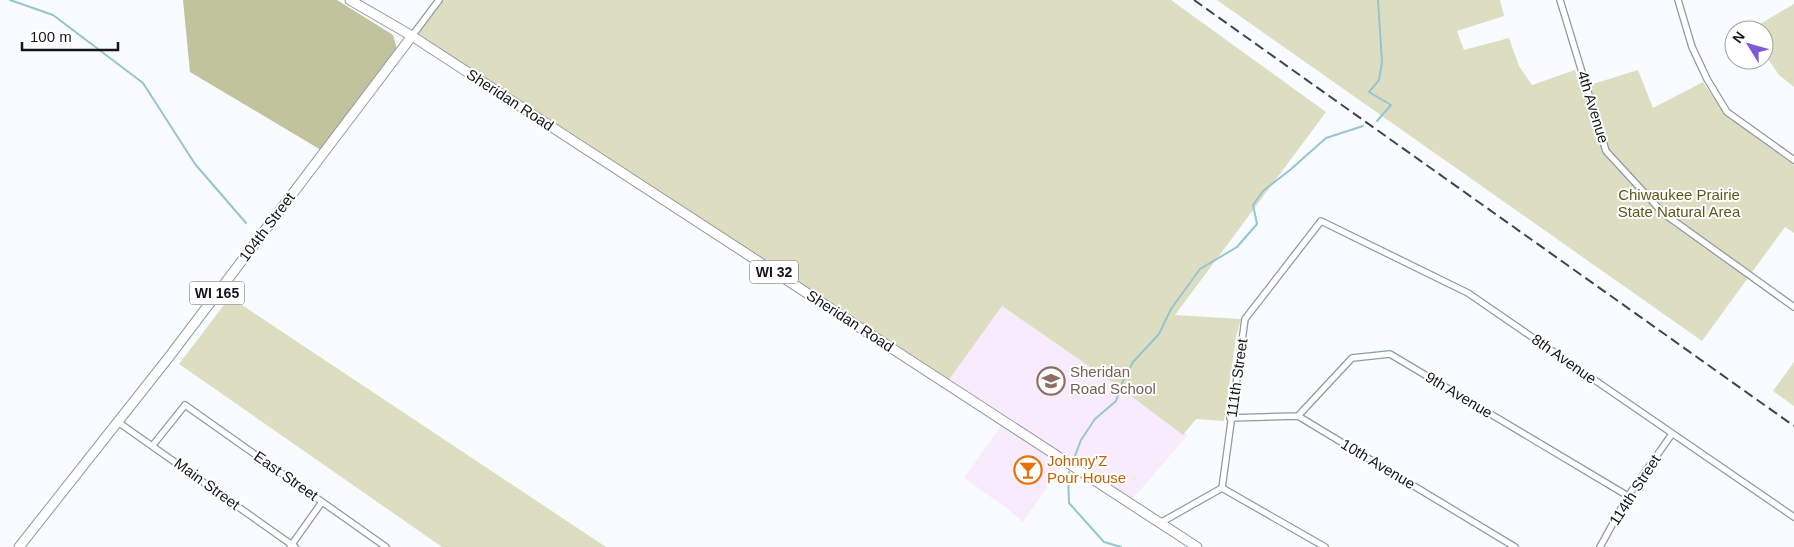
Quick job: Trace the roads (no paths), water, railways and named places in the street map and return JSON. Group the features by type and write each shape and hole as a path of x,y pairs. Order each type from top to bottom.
{"main road":[{"name":"Sheridan Road","path":"350,0 412,36 1197,547"},
{"name":"104th Street","path":"19,547 118,422 412,36"}],"street":[{"name":"104th Street","path":"412,36 439,0"},
{"name":"4th Avenue","path":"1560,0 1606,151 1663,213 1794,307"},
{"path":"1678,0 1692,47 1706,79 1727,112 1794,160"},
{"name":"111th Street","path":"1222,488 1230,418 1245,320 1321,221"},
{"name":"8th Avenue","path":"1321,221 1468,293 1794,517"},
{"name":"9th Avenue","path":"1298,416 1352,358 1390,354 1628,496"},
{"name":"East Street","path":"153,445 186,405 386,547"},
{"path":"1230,418 1298,416"},
{"name":"10th Avenue","path":"1298,416 1515,547"},
{"name":"Main Street","path":"118,422 153,445 292,546"},
{"name":"114th Street","path":"1600,547 1628,496 1672,434"},
{"path":"1160,523 1222,488 1325,547"},
{"path":"292,546 322,502"}],"waterway":[{"path":"10,0 53,15 143,83 195,164 246,223"},
{"path":"1377,121 1391,105 1369,92 1379,80 1382,62 1378,0"},
{"path":"1073,461 1081,440 1095,419 1116,401 1123,381 1133,362 1159,334 1171,309 1200,269 1237,247 1257,224 1253,205 1263,191 1326,138 1363,126"},
{"path":"1069,472 1069,503 1104,542 1121,547"}],"railway":[{"path":"1194,0 1794,426"}],"place":[{"name":"Sheridan Road School","path":"1051,381"},
{"name":"Johnny'Z Pour House","path":"1028,470"}],"park label":[{"name":"Chiwaukee Prairie State Natural Area","path":"1679,204"}]}
